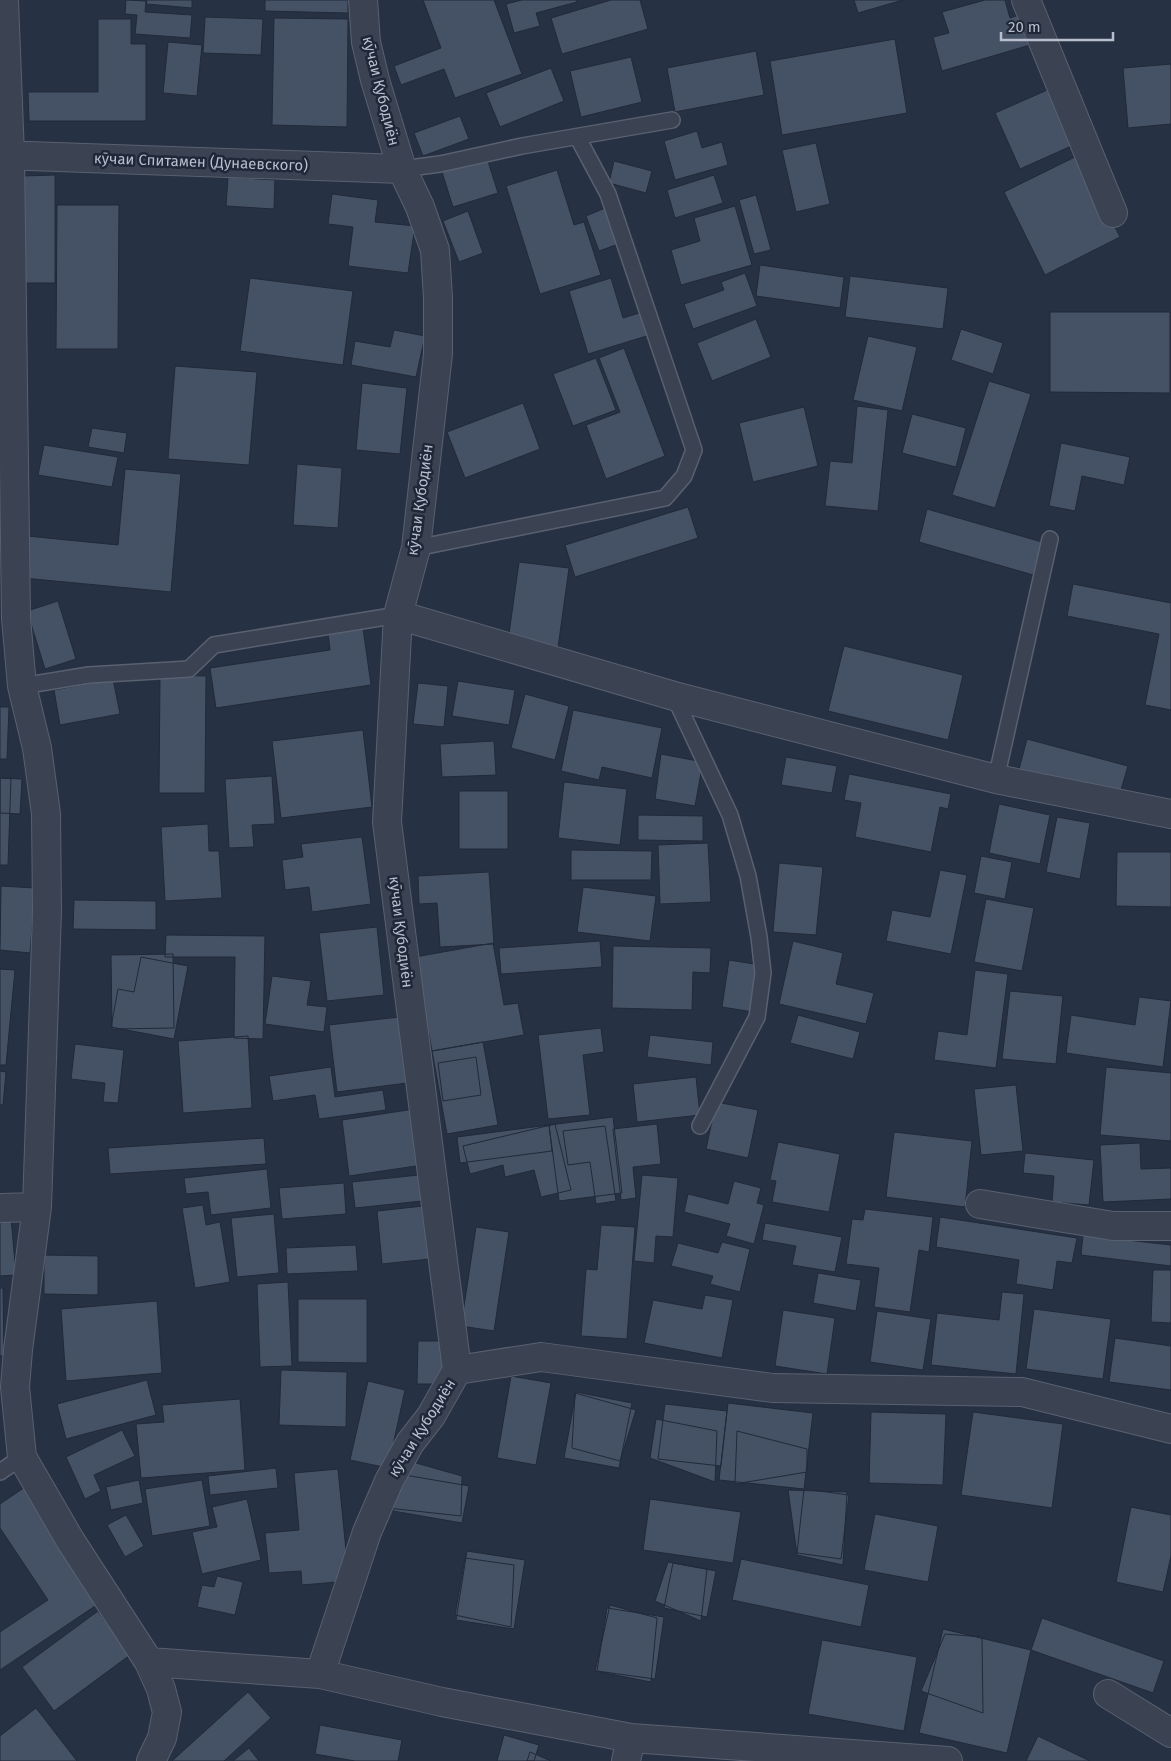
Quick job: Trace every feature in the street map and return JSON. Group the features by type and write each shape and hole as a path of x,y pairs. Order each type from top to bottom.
{"street":[{"path":"4,0 5,155 16,618 22,686 37,748 46,814 47,910 37,1207 18,1350 11,1465 70,1540 149,1662 161,1689 167,1712 162,1738 151,1761"},
{"name":"кӯчаи Қубодиён","path":"320,1674 367,1532 389,1481 410,1443 431,1416 457,1370 387,822 398,615 416,548 438,354 436,250 420,208 402,169 368,52 363,0"},
{"path":"1026,0 1113,213"},
{"name":"кӯчаи Спитамен (Дунаевского)","path":"5,155 402,169"},
{"path":"398,615 674,696 996,779 1171,814"},
{"path":"980,1204 1113,1226 1171,1226"},
{"path":"0,1208 37,1207"},
{"path":"457,1370 541,1357 773,1388 1022,1392 1171,1429"},
{"path":"149,1662 320,1674 442,1702 629,1750 948,1761"},
{"path":"1108,1694 1171,1733"}],"lane":[{"path":"402,169 440,164 522,146 578,138 672,120"},
{"path":"416,548 665,498 684,476 694,450 608,194 578,138"},
{"path":"996,779 1050,539"},
{"path":"22,686 89,675 189,669 214,644 398,615"},
{"path":"674,696 730,816 748,876 759,937 763,973 757,1018 700,1126"}],"building":[{"path":"126,0 146,1 145,12 192,15 190,38 135,34 137,15 125,14"},
{"path":"147,0 192,0 192,8 146,4"},
{"path":"265,0 348,0 348,13 265,11"},
{"path":"423,0 494,0 522,74 455,98 444,69 401,85 394,66 441,48"},
{"path":"522,0 576,0 577,2 536,13 540,26 514,33 506,4"},
{"path":"611,0 640,0 648,29 562,54 551,18"},
{"path":"854,0 903,0 858,13"},
{"path":"985,0 1005,0 1010,18 1022,14 1030,45 942,71 933,37 949,33 942,12"},
{"path":"205,17 263,19 261,55 203,53"},
{"path":"274,18 348,19 347,127 272,125"},
{"path":"98,19 131,19 131,44 146,44 146,121 29,121 28,92 98,92"},
{"path":"895,39 907,113 782,135 770,61"},
{"path":"168,42 202,45 197,96 163,93"},
{"path":"756,51 764,95 675,112 667,68"},
{"path":"631,57 642,102 581,117 570,71"},
{"path":"1171,64 1171,124 1128,128 1123,68"},
{"path":"551,68 564,101 500,127 486,93"},
{"path":"1054,87 1078,143 1020,169 995,113"},
{"path":"460,116 469,139 423,156 414,133"},
{"path":"697,131 702,148 722,142 728,165 675,180 664,141"},
{"path":"816,143 830,204 796,212 782,150"},
{"path":"1079,155 1120,237 1045,275 1004,192"},
{"path":"487,158 498,193 453,207 442,172"},
{"path":"614,161 652,171 646,193 609,183"},
{"path":"557,170 574,225 584,222 601,275 540,294 506,186"},
{"path":"55,175 55,283 22,283 22,176"},
{"path":"714,175 723,203 675,218 667,190"},
{"path":"228,177 275,180 274,209 226,206"},
{"path":"332,194 378,200 375,222 415,226 408,273 348,266 353,227 328,224"},
{"path":"756,195 771,250 754,254 739,200"},
{"path":"57,205 119,205 118,349 56,349"},
{"path":"610,206 624,242 599,251 586,216"},
{"path":"735,206 752,265 681,285 671,250 700,241 694,218"},
{"path":"468,211 483,253 459,262 443,221"},
{"path":"760,265 844,277 840,308 756,296"},
{"path":"745,273 757,306 693,329 684,304 724,290 721,282"},
{"path":"850,276 948,288 943,329 845,317"},
{"path":"250,278 353,291 343,365 240,351"},
{"path":"611,278 623,318 646,311 653,334 588,354 569,291"},
{"path":"1050,312 1170,312 1170,393 1050,392"},
{"path":"756,319 771,357 712,381 697,343"},
{"path":"961,329 1003,343 993,374 951,360"},
{"path":"394,330 425,336 416,377 351,365 355,341 390,347"},
{"path":"868,336 917,347 902,411 853,400"},
{"path":"624,348 665,456 606,479 586,425 620,412 599,358"},
{"path":"596,358 616,410 573,426 553,374"},
{"path":"175,366 257,372 249,465 168,459"},
{"path":"989,381 1031,394 995,508 952,495"},
{"path":"362,383 407,388 400,454 356,450"},
{"path":"523,403 540,449 465,478 447,432"},
{"path":"857,406 888,410 878,511 825,506 830,461 852,463"},
{"path":"804,407 818,466 753,482 739,423"},
{"path":"912,414 966,428 956,467 902,453"},
{"path":"92,428 127,433 124,453 88,447"},
{"path":"1061,443 1130,457 1124,485 1082,476 1075,511 1049,506"},
{"path":"44,445 118,457 112,487 38,475"},
{"path":"297,464 342,468 338,528 293,525"},
{"path":"125,469 181,474 171,592 23,578 27,536 118,545"},
{"path":"688,507 698,538 575,577 565,545"},
{"path":"927,509 1042,542 1033,575 919,542"},
{"path":"519,562 569,568 557,655 507,648"},
{"path":"1073,584 1171,603 1171,710 1145,705 1159,634 1067,616"},
{"path":"58,601 76,659 45,669 27,611"},
{"path":"363,628 371,685 216,708 210,668 330,650 328,633"},
{"path":"844,646 963,675 948,740 828,711"},
{"path":"160,675 206,676 205,793 159,793"},
{"path":"113,679 120,714 60,725 54,690"},
{"path":"458,681 515,690 509,725 452,716"},
{"path":"418,683 448,686 444,727 413,724"},
{"path":"525,694 569,706 555,760 511,748"},
{"path":"0,707 9,707 7,759 0,759"},
{"path":"573,710 662,728 652,778 602,767 599,780 561,771"},
{"path":"363,730 372,807 281,818 272,741"},
{"path":"1027,739 1128,766 1118,800 1018,773"},
{"path":"494,741 496,775 442,777 440,744"},
{"path":"661,754 703,762 695,806 655,799"},
{"path":"786,757 837,766 832,793 781,785"},
{"path":"849,774 951,794 948,809 940,807 931,852 855,837 861,803 844,800"},
{"path":"272,776 275,824 252,825 254,847 229,848 225,779"},
{"path":"0,778 22,779 20,814 0,813"},
{"path":"0,778 11,778 8,865 0,865"},
{"path":"564,782 627,789 620,845 558,838"},
{"path":"459,791 508,791 508,849 459,849"},
{"path":"999,804 1050,815 1040,864 989,853"},
{"path":"638,815 703,816 703,841 638,840"},
{"path":"1057,817 1090,823 1080,879 1046,872"},
{"path":"208,824 209,851 219,851 222,898 165,901 161,827"},
{"path":"362,837 371,904 312,912 309,887 285,890 282,860 303,857 301,844"},
{"path":"708,843 711,902 660,904 658,845"},
{"path":"571,850 652,851 651,880 571,880"},
{"path":"1117,852 1171,852 1171,907 1116,906"},
{"path":"981,856 1012,862 1005,899 974,893"},
{"path":"779,863 823,867 816,935 773,932"},
{"path":"940,870 967,875 951,954 886,941 892,910 930,917"},
{"path":"489,872 494,944 440,947 437,903 419,904 418,876"},
{"path":"1,886 35,888 30,953 0,950"},
{"path":"583,887 656,896 650,941 577,932"},
{"path":"986,899 1034,908 1022,971 974,962"},
{"path":"74,900 156,901 156,930 73,929"},
{"path":"377,927 384,995 327,1001 319,933"},
{"path":"166,935 265,936 263,1039 234,1038 235,957 165,957"},
{"path":"600,941 602,967 501,974 499,948"},
{"path":"793,941 843,953 836,984 874,993 866,1024 779,1004"},
{"path":"493,943 504,1005 518,1003 524,1035 432,1051 415,957"},
{"path":"613,946 711,948 710,973 693,972 692,1010 612,1008"},
{"path":"173,954 174,1028 112,1029 111,955"},
{"path":"141,957 188,966 174,1039 111,1027 118,989 134,992"},
{"path":"729,960 760,965 753,1012 722,1007"},
{"path":"0,969 15,970 6,1065 0,1065"},
{"path":"975,970 1008,974 996,1068 934,1060 938,1031 967,1035"},
{"path":"272,976 311,981 307,1005 327,1007 324,1032 265,1024"},
{"path":"1010,991 1063,996 1056,1064 1002,1059"},
{"path":"1139,997 1171,1001 1163,1067 1066,1053 1071,1015 1135,1025"},
{"path":"798,1015 860,1032 853,1059 790,1043"},
{"path":"399,1017 407,1083 337,1092 329,1025"},
{"path":"601,1028 604,1052 583,1055 590,1115 548,1119 538,1035"},
{"path":"650,1035 713,1042 711,1065 647,1057"},
{"path":"248,1036 252,1108 183,1113 178,1041"},
{"path":"483,1042 498,1125 447,1134 432,1051"},
{"path":"75,1044 124,1050 118,1103 103,1102 105,1083 71,1079"},
{"path":"476,1057 481,1095 443,1101 438,1063"},
{"path":"331,1067 335,1097 383,1090 386,1110 319,1119 315,1095 273,1101 269,1076"},
{"path":"1106,1067 1171,1073 1171,1141 1100,1135"},
{"path":"0,1071 6,1072 3,1105 0,1105"},
{"path":"696,1077 700,1115 637,1122 633,1084"},
{"path":"1016,1085 1023,1151 981,1155 974,1089"},
{"path":"716,1102 758,1110 748,1158 706,1149"},
{"path":"421,1108 429,1164 349,1176 342,1120"},
{"path":"613,1117 622,1193 559,1201 549,1125"},
{"path":"555,1124 571,1190 541,1197 534,1170 505,1177 503,1165 470,1174 463,1146"},
{"path":"657,1124 661,1164 633,1167 636,1198 621,1200 613,1129"},
{"path":"549,1125 552,1151 460,1163 457,1137"},
{"path":"605,1126 616,1201 596,1204 590,1162 568,1165 563,1131"},
{"path":"894,1132 972,1141 965,1207 886,1197"},
{"path":"264,1138 266,1164 110,1174 108,1148"},
{"path":"778,1142 840,1154 829,1212 772,1202 776,1181 770,1180"},
{"path":"1140,1143 1141,1169 1171,1168 1171,1199 1103,1202 1100,1145"},
{"path":"1025,1153 1094,1160 1089,1205 1052,1202 1054,1176 1023,1173"},
{"path":"267,1169 271,1208 211,1215 208,1192 186,1194 184,1178"},
{"path":"419,1175 422,1201 355,1208 352,1182"},
{"path":"642,1175 678,1178 673,1237 656,1236 654,1263 634,1261"},
{"path":"734,1181 761,1188 757,1203 764,1205 754,1244 726,1236 730,1224 684,1212 688,1194 728,1204"},
{"path":"344,1183 346,1214 282,1219 279,1188"},
{"path":"203,1205 206,1225 220,1222 230,1282 195,1288 182,1208"},
{"path":"433,1205 439,1258 382,1264 377,1211"},
{"path":"865,1209 933,1217 929,1252 919,1250 910,1312 874,1307 879,1268 846,1264 852,1219 863,1220"},
{"path":"274,1214 279,1273 237,1277 231,1218"},
{"path":"11,1217 16,1275 0,1276 0,1218"},
{"path":"940,1217 1077,1238 1072,1263 1057,1261 1053,1290 1016,1284 1019,1260 936,1247"},
{"path":"765,1223 842,1237 835,1272 792,1265 796,1246 762,1240"},
{"path":"601,1225 635,1227 627,1339 581,1336 586,1269 597,1270"},
{"path":"476,1227 509,1232 494,1331 461,1326"},
{"path":"1083,1235 1171,1245 1171,1266 1081,1255"},
{"path":"722,1242 750,1249 740,1292 710,1284 713,1276 671,1266 678,1243 718,1253"},
{"path":"356,1245 358,1271 287,1274 286,1248"},
{"path":"44,1255 98,1256 98,1295 44,1294"},
{"path":"1153,1270 1171,1270 1171,1323 1151,1322"},
{"path":"818,1273 861,1280 856,1311 813,1303"},
{"path":"288,1282 292,1366 260,1367 257,1284"},
{"path":"0,1288 3,1288 4,1356 0,1356"},
{"path":"1002,1292 1024,1294 1016,1374 931,1365 937,1313 999,1320"},
{"path":"705,1295 733,1300 722,1358 644,1343 653,1300 702,1309"},
{"path":"298,1299 367,1299 367,1363 298,1362"},
{"path":"157,1301 162,1373 66,1381 61,1309"},
{"path":"1034,1309 1111,1319 1103,1379 1026,1369"},
{"path":"783,1310 835,1318 827,1374 775,1366"},
{"path":"877,1311 931,1319 923,1370 870,1362"},
{"path":"1115,1338 1171,1346 1171,1390 1109,1382"},
{"path":"418,1341 445,1341 445,1384 417,1384"},
{"path":"281,1370 347,1372 346,1427 279,1425"},
{"path":"511,1376 551,1383 536,1465 497,1458"},
{"path":"147,1380 156,1415 66,1439 57,1404"},
{"path":"368,1381 405,1390 388,1468 350,1460"},
{"path":"576,1392 632,1403 619,1468 564,1458"},
{"path":"575,1393 636,1410 620,1461 572,1448"},
{"path":"240,1399 245,1470 141,1478 136,1424 164,1422 162,1405"},
{"path":"728,1403 813,1413 804,1489 719,1480"},
{"path":"665,1404 727,1411 721,1466 658,1459"},
{"path":"871,1412 946,1414 943,1485 869,1483"},
{"path":"973,1412 1063,1424 1052,1508 961,1495"},
{"path":"656,1419 717,1431 715,1482 650,1458"},
{"path":"122,1430 135,1456 94,1475 101,1491 85,1499 66,1457"},
{"path":"737,1431 807,1449 807,1472 735,1484"},
{"path":"402,1459 462,1476 461,1516 388,1508"},
{"path":"276,1468 278,1488 210,1495 208,1476"},
{"path":"338,1469 349,1581 302,1585 301,1571 269,1573 265,1533 299,1530 294,1473"},
{"path":"399,1474 469,1486 462,1523 393,1511"},
{"path":"139,1480 143,1503 111,1510 106,1487"},
{"path":"202,1480 210,1526 152,1536 145,1489"},
{"path":"28,1485 104,1600 0,1670 0,1632 48,1600 0,1528 0,1504"},
{"path":"804,1489 849,1495 841,1559 797,1553"},
{"path":"788,1490 847,1492 843,1565 797,1555"},
{"path":"247,1499 261,1560 202,1574 192,1532 217,1527 212,1507"},
{"path":"650,1499 741,1512 733,1563 643,1550"},
{"path":"1131,1507 1171,1515 1171,1556 1163,1592 1116,1582"},
{"path":"875,1514 938,1526 928,1582 864,1570"},
{"path":"126,1515 144,1546 125,1557 107,1525"},
{"path":"467,1551 525,1560 514,1629 456,1620"},
{"path":"465,1558 514,1565 511,1627 455,1615"},
{"path":"741,1559 869,1585 861,1627 732,1600"},
{"path":"668,1562 707,1569 701,1621 655,1601"},
{"path":"673,1563 716,1571 707,1617 664,1608"},
{"path":"217,1576 243,1582 235,1615 197,1607 202,1585 214,1587"},
{"path":"610,1605 657,1618 651,1682 595,1671"},
{"path":"607,1608 664,1617 655,1679 597,1671"},
{"path":"98,1611 130,1655 54,1711 22,1667"},
{"path":"1042,1618 1164,1661 1153,1693 1031,1650"},
{"path":"943,1629 1031,1650 1007,1753 919,1733"},
{"path":"945,1634 982,1637 983,1713 921,1691"},
{"path":"822,1640 917,1657 904,1731 808,1714"},
{"path":"248,1692 271,1718 224,1761 172,1761"},
{"path":"36,1708 77,1761 0,1761 0,1736"},
{"path":"320,1725 402,1740 398,1761 355,1761 315,1754"},
{"path":"504,1735 539,1745 534,1761 497,1761"},
{"path":"1038,1736 1090,1761 1026,1761"},
{"path":"249,1748 259,1761 233,1761"},
{"path":"530,1752 551,1761 527,1761"}]}
